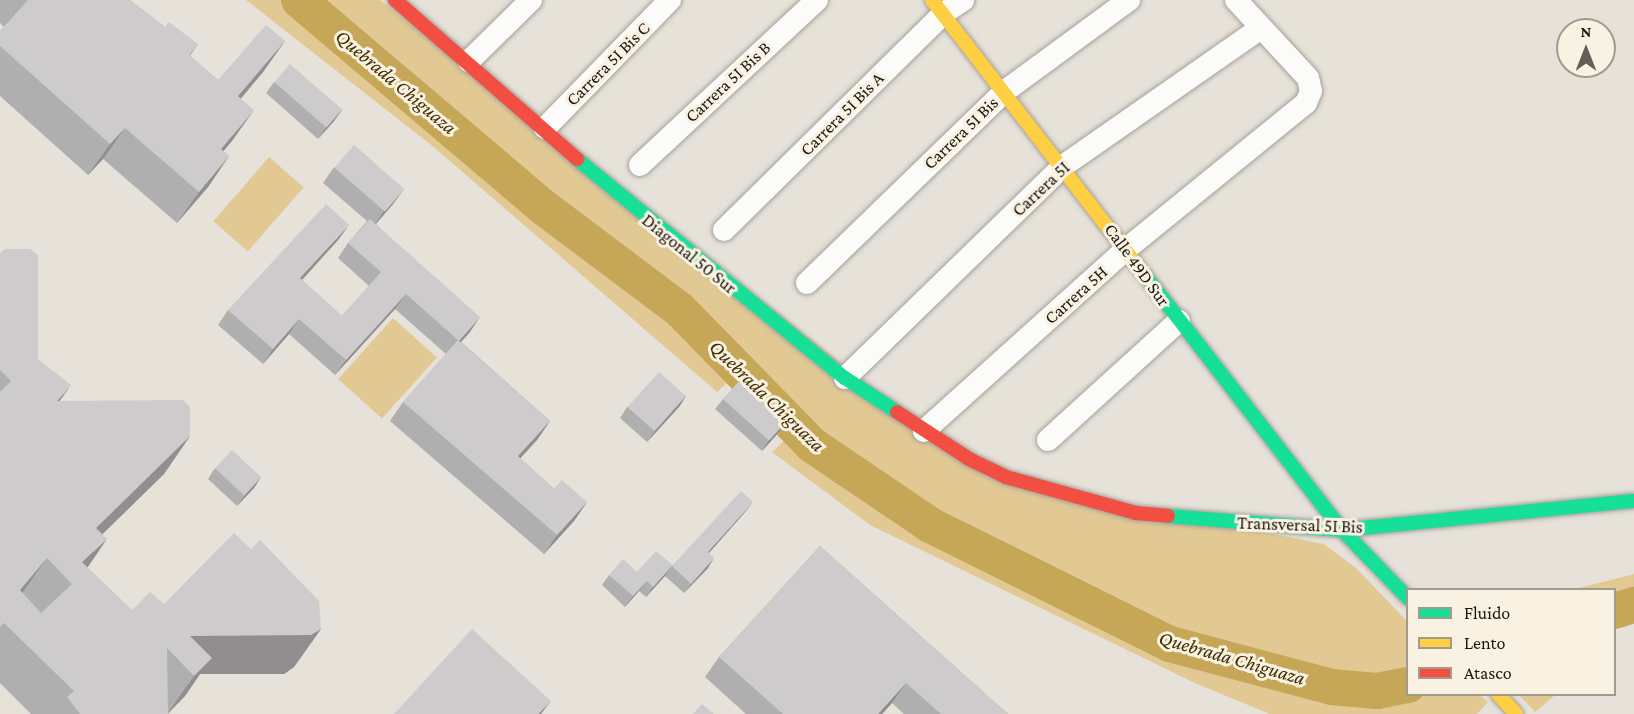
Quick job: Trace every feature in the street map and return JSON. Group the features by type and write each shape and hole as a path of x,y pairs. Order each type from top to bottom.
{"street":[{"name":"Diagonal 50 Sur","path":"395,0 469,61 646,219 845,378 924,431 1006,477"},
{"path":"469,61 531,0"},
{"name":"Carrera 5I Bis C","path":"545,128 670,0"},
{"name":"Carrera 5I Bis B","path":"640,165 817,0"},
{"name":"Carrera 5I Bis A","path":"724,230 938,7 963,0"},
{"name":"Carrera 5I Bis","path":"807,283 1005,91 1129,0"},
{"path":"1236,0 1261,28"},
{"name":"Calle 49D Sur","path":"938,7 1064,166 1179,321 1341,530 1406,597"},
{"name":"Carrera 5H","path":"924,431 1125,250 1306,103 1311,91 1308,78 1261,28"},
{"name":"Carrera 5I","path":"845,378 1064,166 1261,28"},
{"path":"1047,440 1179,321"},
{"name":"Transversal 5I Bis","path":"1006,477 1136,513 1341,530 1634,501"},
{"path":"1500,696 1516,714"}],"shaded area":[{"path":"246,0 380,0 987,478 1324,544 1356,568 1406,620 1406,696 1481,696 1488,702 1477,714 1270,714 1197,684 870,525 772,452 789,436 733,377 717,392 435,148"},
{"path":"269,157 304,187 248,251 213,221"},
{"path":"393,318 437,357 382,418 338,379"},
{"path":"1634,574 1634,623 1616,625 1616,588 1579,588"},
{"path":"1520,696 1554,696 1535,712"}],"building":[{"path":"28,0 130,0 165,27 169,22 198,44 189,55 218,80 266,25 285,41 238,96 254,110 221,149 229,156 199,192 125,128 110,144 0,46 0,31"},
{"path":"290,64 342,109 326,127 274,82"},
{"path":"354,145 405,189 385,212 334,168"},
{"path":"326,204 349,225 300,278 342,316 381,272 348,243 370,219 480,317 459,341 406,294 346,360 299,319 273,349 228,310"},
{"path":"5,249 30,249 38,255 38,359 71,385 57,401 183,400 190,407 190,436 96,528 107,539 82,562 132,610 150,592 164,604 234,533 251,549 260,540 319,601 321,629 311,635 190,636 212,658 194,676 167,648 168,714 80,714 67,697 74,691 4,623 0,627 0,392 11,381 0,370 0,253","holes":["47,558 72,584 41,613 20,590"]},
{"path":"458,340 550,421 518,456 554,489 562,480 587,502 557,535 403,402"},
{"path":"659,372 686,396 654,431 628,407"},
{"path":"741,379 787,420 769,441 723,399"},
{"path":"232,450 261,477 244,496 215,468"},
{"path":"741,491 753,502 708,552 714,558 691,584 672,566"},
{"path":"820,546 1008,714 941,714 906,683 878,714 783,714 719,657"},
{"path":"656,551 673,565 653,587 647,581 633,596 609,575 623,559 637,572"},
{"path":"472,629 551,701 538,714 394,714"},
{"path":"702,704 714,714 693,714"}],"waterway":[{"name":"Quebrada Chiguaza","path":"299,0 543,207 679,309 812,445 930,525 1170,644 1332,687 1377,691 1406,685"},
{"name":"Quebrada Chiguaza","path":"1616,610 1634,605"}],"traffic: fast":[{"path":"577,159 845,378 897,412"},
{"path":"1137,265 1342,530 1406,596"},
{"path":"1168,516 1342,530 1634,501"}],"traffic: slow":[{"path":"932,0 1137,265"},
{"path":"1500,696 1516,714"}],"traffic: jam":[{"path":"395,0 577,159"},
{"path":"897,412 969,459 1006,477 1136,513 1168,516"}]}
